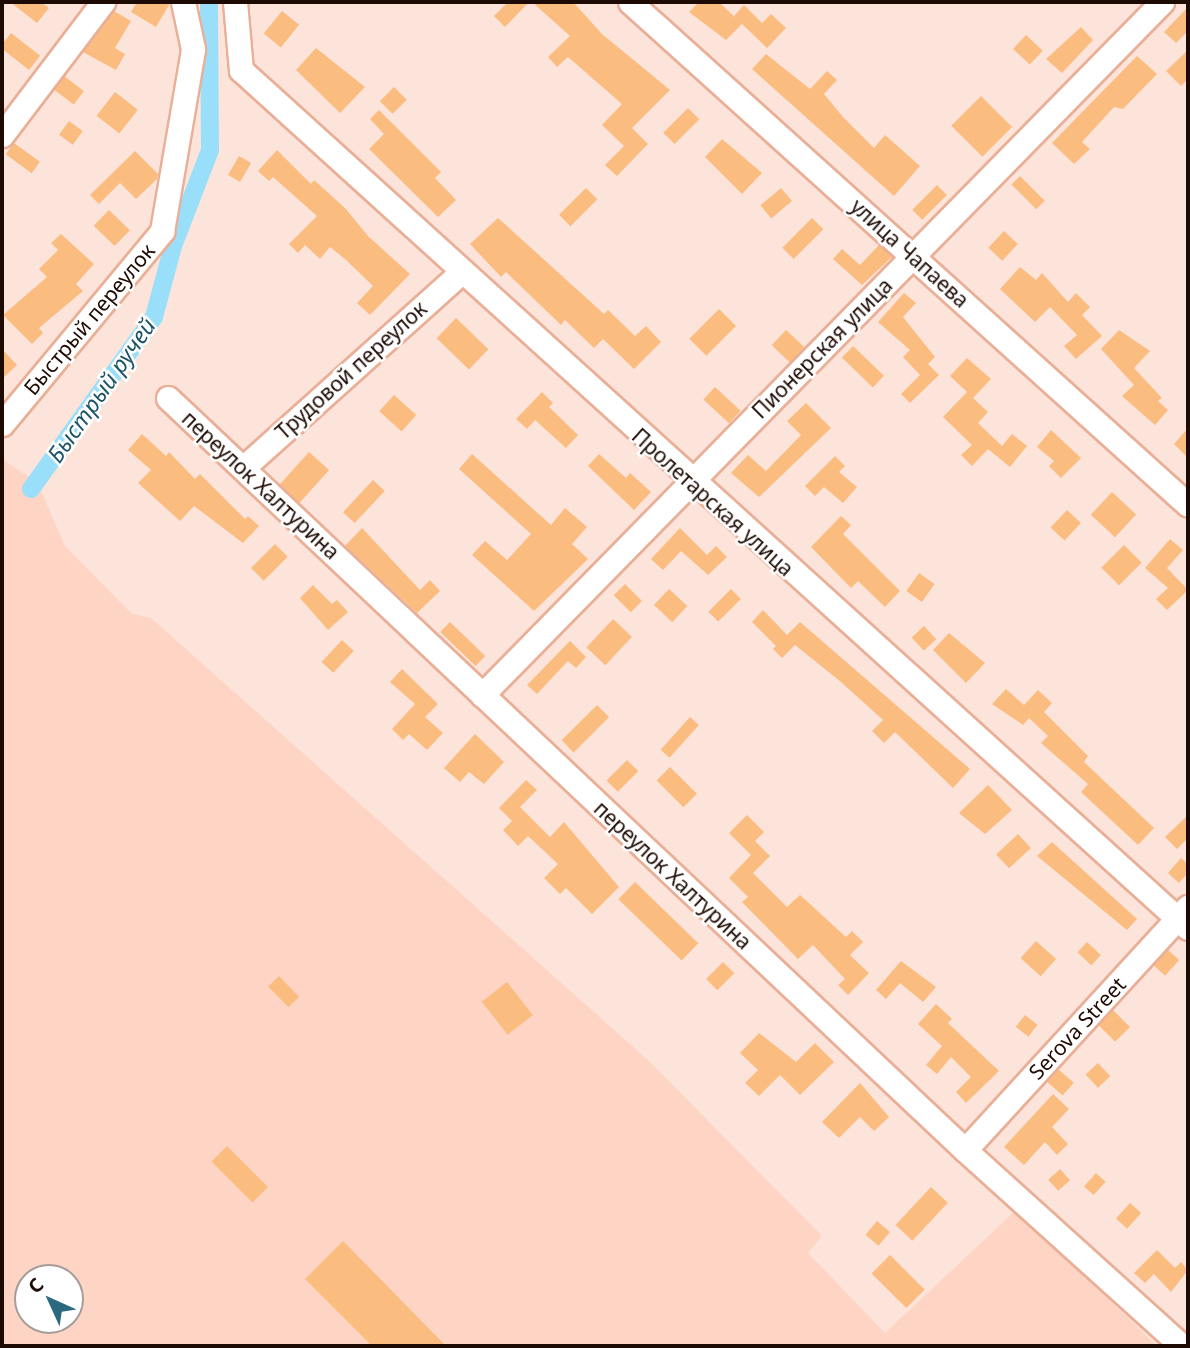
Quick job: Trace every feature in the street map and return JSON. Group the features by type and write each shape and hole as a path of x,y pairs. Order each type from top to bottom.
{"street":[{"path":"2,135 103,2"},
{"name":"Быстрый переулок","path":"2,424 162,231 193,49 183,2"},
{"name":"Пролетарская улица","path":"235,2 241,70 690,481 1185,918"},
{"name":"улица Чапаева","path":"630,2 1188,505"},
{"name":"Пионерская улица","path":"482,695 1161,2"},
{"name":"Трудовой переулок","path":"243,468 460,273"},
{"name":"переулок Халтурина","path":"168,398 965,1150 1182,1346"},
{"name":"Serova Street","path":"965,1150 1185,918"}],"shaded area":[{"path":"2,459 37,482 65,546 132,614 151,618 649,1061 822,1236 808,1253 885,1333 1016,1210 1157,1346 2,1346"}],"building":[{"path":"10,2 41,2 49,8 37,23"},
{"path":"137,2 169,2 169,5 156,27 131,12"},
{"path":"508,2 529,2 505,27 494,16"},
{"path":"532,2 573,2 602,34 670,90 632,128 648,144 617,176 605,165 624,146 602,125 622,104 568,57 557,67 548,57 570,36"},
{"path":"699,2 719,2 741,23 734,16 744,5 762,23 771,14 786,28 767,48 742,24 726,40 689,12"},
{"path":"1188,7 1188,31 1176,43 1164,32"},
{"path":"114,11 131,21 115,48 125,54 116,70 83,52"},
{"path":"282,11 299,25 281,47 264,34"},
{"path":"1081,27 1093,40 1062,73 1046,59"},
{"path":"11,33 40,56 29,70 2,49 2,45"},
{"path":"1026,35 1043,51 1030,65 1013,49"},
{"path":"316,48 365,87 340,113 296,70"},
{"path":"1188,50 1188,79 1181,86 1166,71"},
{"path":"766,54 810,89 827,71 837,80 824,94 843,117 874,148 885,135 920,166 894,196 752,69"},
{"path":"1137,56 1157,74 1123,109 1114,107 1082,142 1090,149 1074,164 1052,143"},
{"path":"64,76 84,91 74,105 54,90"},
{"path":"394,87 407,100 393,114 380,101"},
{"path":"115,92 138,110 119,133 97,116"},
{"path":"981,96 1012,127 982,157 951,126"},
{"path":"688,108 699,119 675,144 663,133"},
{"path":"379,110 441,172 435,178 456,200 438,217 369,149 384,134 370,119"},
{"path":"69,121 83,131 73,145 59,135"},
{"path":"722,139 762,173 742,194 705,157"},
{"path":"14,143 40,162 32,173 6,154"},
{"path":"277,150 311,184 314,180 346,209 368,236 410,274 370,315 357,303 373,286 345,259 330,247 320,259 305,245 298,253 289,244 317,216 273,177 269,181 258,171"},
{"path":"135,151 158,174 157,179 136,199 120,183 99,204 90,195"},
{"path":"239,156 251,163 240,182 228,175"},
{"path":"1020,176 1045,201 1036,209 1012,184"},
{"path":"937,185 947,195 922,220 912,210"},
{"path":"586,188 597,199 570,226 559,215"},
{"path":"781,188 792,201 771,218 760,205"},
{"path":"109,210 130,230 115,246 94,226"},
{"path":"498,218 604,314 608,310 635,336 646,326 661,342 634,369 603,339 594,348 565,320 561,325 506,272 501,277 470,244"},
{"path":"812,218 823,229 794,259 782,248"},
{"path":"1004,231 1018,244 1002,261 988,248"},
{"path":"61,234 94,264 76,284 83,291 39,328 43,333 32,344 3,315 47,277 39,269 58,250 51,243"},
{"path":"879,245 892,257 862,285 833,259 842,249 860,265"},
{"path":"1020,267 1036,280 1042,273 1068,302 1076,293 1090,307 1082,315 1102,336 1076,359 1064,346 1077,335 1050,307 1035,322 1000,289"},
{"path":"904,293 916,303 903,317 935,357 928,364 939,375 910,403 901,394 920,375 903,357 910,350 878,322"},
{"path":"719,309 736,326 706,356 689,339"},
{"path":"456,318 488,349 469,369 437,338"},
{"path":"786,330 804,347 790,362 772,345"},
{"path":"1119,330 1150,351 1134,368 1162,398 1158,401 1168,410 1155,425 1122,396 1134,385 1101,349"},
{"path":"853,346 884,376 873,387 842,358"},
{"path":"2,349 17,365 2,379"},
{"path":"967,358 991,379 973,398 988,412 978,423 1002,446 1012,434 1027,446 1010,467 988,449 972,466 961,455 972,445 943,417 967,392 950,376"},
{"path":"715,387 741,411 729,423 703,399"},
{"path":"542,392 553,403 549,407 578,435 566,448 535,420 527,429 516,419"},
{"path":"394,395 416,415 402,431 379,411"},
{"path":"806,403 831,428 759,497 731,473 748,455 766,471 801,435 787,421"},
{"path":"1188,428 1188,458 1174,444"},
{"path":"1051,430 1081,458 1061,478 1049,466 1054,461 1037,447"},
{"path":"142,434 166,456 169,452 195,479 200,474 245,519 248,516 259,526 243,543 194,506 180,521 138,483 151,470 128,450"},
{"path":"309,452 329,470 300,503 280,485"},
{"path":"472,454 551,525 565,508 587,527 572,544 588,559 534,611 472,555 485,541 507,560 531,534 459,469"},
{"path":"599,454 626,478 630,473 651,492 634,510 588,466"},
{"path":"835,456 845,466 839,472 857,487 843,503 824,487 815,496 805,486"},
{"path":"373,480 385,491 355,523 343,512"},
{"path":"1112,492 1136,515 1115,537 1091,515"},
{"path":"1067,510 1081,523 1065,541 1051,528"},
{"path":"841,516 851,525 843,534 900,591 885,607 858,581 851,588 811,547"},
{"path":"362,528 420,590 430,580 440,591 417,613 345,546"},
{"path":"680,528 707,555 716,546 727,557 708,575 681,551 663,570 651,559"},
{"path":"1170,539 1183,550 1167,568 1188,590 1167,610 1156,599 1168,588 1145,568"},
{"path":"275,544 288,557 264,581 251,568"},
{"path":"1124,545 1142,563 1119,585 1101,568"},
{"path":"919,573 935,584 922,602 906,591"},
{"path":"625,584 642,601 631,612 614,595"},
{"path":"313,585 332,604 337,600 348,612 328,630 300,598"},
{"path":"669,589 687,606 672,622 654,605"},
{"path":"731,589 741,599 718,622 708,612"},
{"path":"763,610 787,635 800,622 970,769 953,788 895,732 884,743 872,731 883,720 841,682 795,645 782,658 773,649 776,646 752,622"},
{"path":"613,619 632,637 605,665 586,648"},
{"path":"450,622 485,656 476,666 440,632"},
{"path":"924,626 936,639 924,651 912,638"},
{"path":"949,633 985,663 966,683 933,650"},
{"path":"342,640 354,651 333,673 322,662"},
{"path":"570,641 586,657 576,668 568,661 537,694 527,685"},
{"path":"402,669 438,704 425,717 443,733 427,750 409,734 403,740 392,729 415,704 390,682"},
{"path":"1006,689 1024,705 1038,690 1052,703 1044,712 1088,756 1084,762 1154,828 1138,845 1081,792 1088,784 1041,743 1048,736 1029,718 1023,725 992,704"},
{"path":"597,705 609,717 574,752 562,740"},
{"path":"690,717 699,725 669,758 661,750"},
{"path":"475,734 504,762 484,784 469,772 460,782 444,768"},
{"path":"627,760 638,771 618,792 606,781"},
{"path":"670,767 697,794 683,807 657,780"},
{"path":"526,780 537,790 520,807 550,837 564,822 619,887 592,914 566,888 560,894 544,878 558,864 528,836 518,846 503,830 512,821 499,808"},
{"path":"988,785 1012,810 985,834 959,813"},
{"path":"747,815 764,832 755,841 770,856 753,873 787,907 800,895 846,937 852,931 863,942 850,955 869,973 848,995 838,985 845,979 813,945 798,959 742,902 748,897 729,878 751,855 729,833"},
{"path":"1188,815 1188,838 1177,849 1165,837"},
{"path":"1018,834 1031,848 1009,868 996,854"},
{"path":"1052,842 1137,919 1127,930 1037,856"},
{"path":"1181,858 1188,864 1188,873 1179,883 1168,873"},
{"path":"635,882 698,943 682,960 618,899"},
{"path":"1036,941 1056,959 1041,976 1021,958"},
{"path":"1087,942 1101,955 1091,965 1077,952"},
{"path":"1168,950 1179,960 1165,976 1154,966"},
{"path":"901,961 936,987 923,1002 900,983 886,999 876,990"},
{"path":"723,962 734,973 717,990 706,979"},
{"path":"279,976 299,997 288,1007 268,986"},
{"path":"507,982 533,1015 508,1035 482,1002"},
{"path":"936,1004 952,1019 948,1023 999,1071 966,1103 956,1092 971,1077 951,1057 937,1074 926,1065 942,1046 918,1024"},
{"path":"1113,1010 1130,1027 1115,1042 1098,1025"},
{"path":"1025,1015 1038,1025 1028,1037 1016,1027"},
{"path":"759,1033 796,1062 815,1043 834,1062 800,1095 780,1075 759,1096 745,1083 758,1070 740,1053"},
{"path":"1098,1063 1110,1076 1098,1088 1086,1075"},
{"path":"1058,1069 1074,1083 1063,1096 1047,1082"},
{"path":"860,1083 889,1117 874,1131 860,1117 839,1138 822,1122"},
{"path":"1053,1094 1069,1109 1052,1127 1068,1144 1057,1155 1045,1142 1024,1165 1004,1147"},
{"path":"227,1146 268,1187 252,1203 211,1162"},
{"path":"1060,1169 1070,1180 1058,1191 1048,1180"},
{"path":"1096,1173 1106,1182 1094,1195 1084,1186"},
{"path":"931,1187 948,1203 912,1241 896,1225"},
{"path":"1130,1203 1141,1213 1127,1229 1116,1219"},
{"path":"877,1221 890,1232 878,1246 865,1235"},
{"path":"343,1241 446,1346 372,1346 305,1279"},
{"path":"1157,1250 1175,1268 1181,1262 1188,1270 1171,1292 1154,1274 1145,1283 1134,1273"},
{"path":"890,1255 925,1290 906,1308 872,1273"}],"waterway":[{"name":"Быстрый ручей","path":"31,489 154,317 173,246 210,150 209,2"}]}
